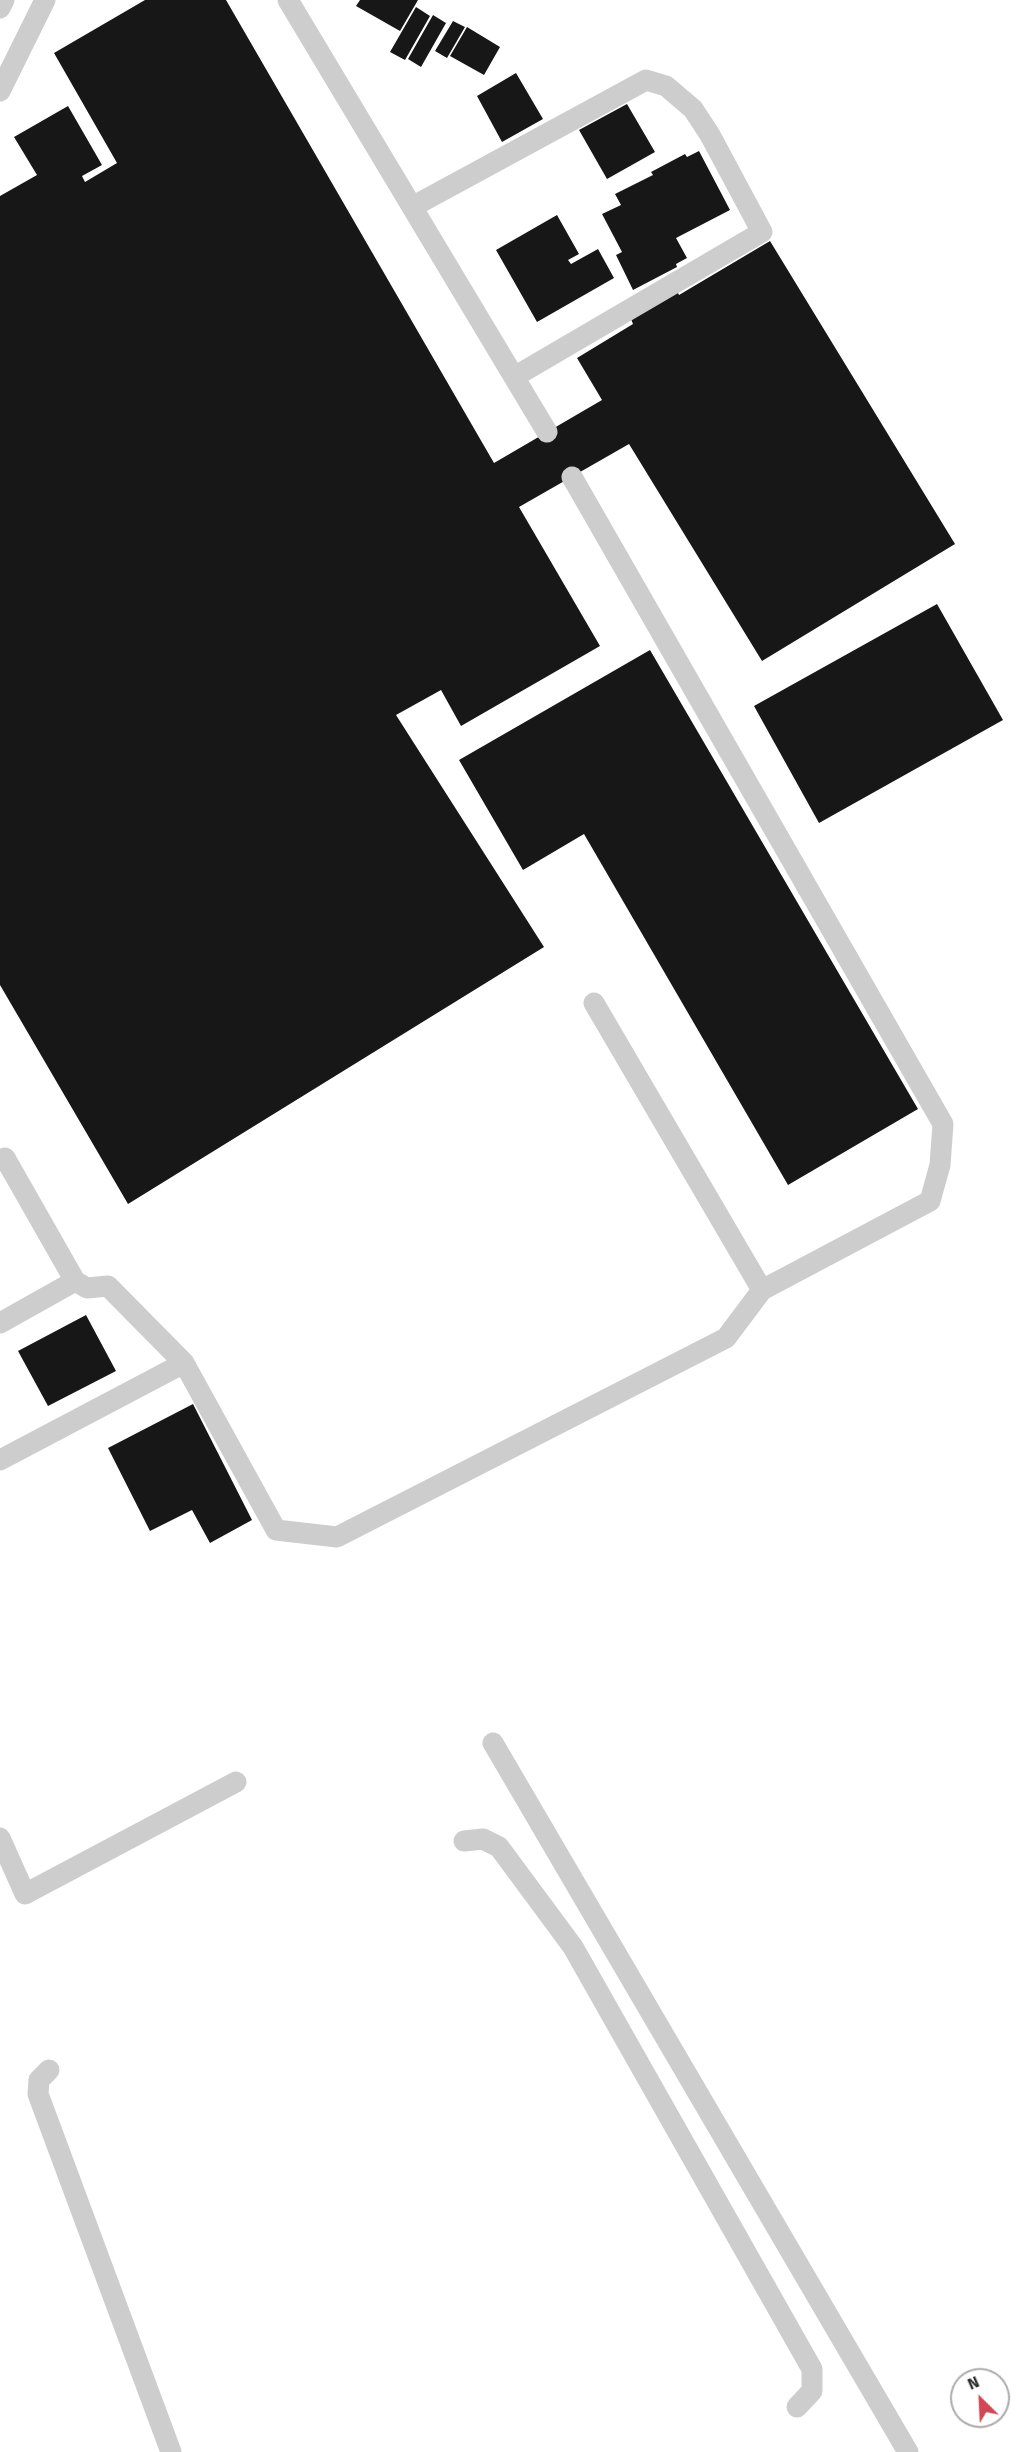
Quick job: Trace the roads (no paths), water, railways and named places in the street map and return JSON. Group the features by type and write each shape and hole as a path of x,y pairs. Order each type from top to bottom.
{"lane":[{"path":"0,8 4,0"},
{"path":"0,91 45,0"},
{"path":"288,0 547,432"},
{"path":"412,207 646,80 666,86 693,109 710,135 762,232 514,377"},
{"path":"2,1156 75,1281 87,1288 108,1286 184,1363 276,1530 337,1537 726,1338 762,1290 930,1201 940,1165 943,1124 572,477"},
{"path":"594,1003 762,1290"},
{"path":"0,1323 75,1281"},
{"path":"0,1460 184,1363"},
{"path":"493,1743 905,2451"},
{"path":"0,1838 25,1894 236,1782"},
{"path":"464,1841 483,1839 499,1847 573,1947 812,2369 812,2391 797,2407"},
{"path":"49,2070 39,2080 38,2094 171,2452"}]}
